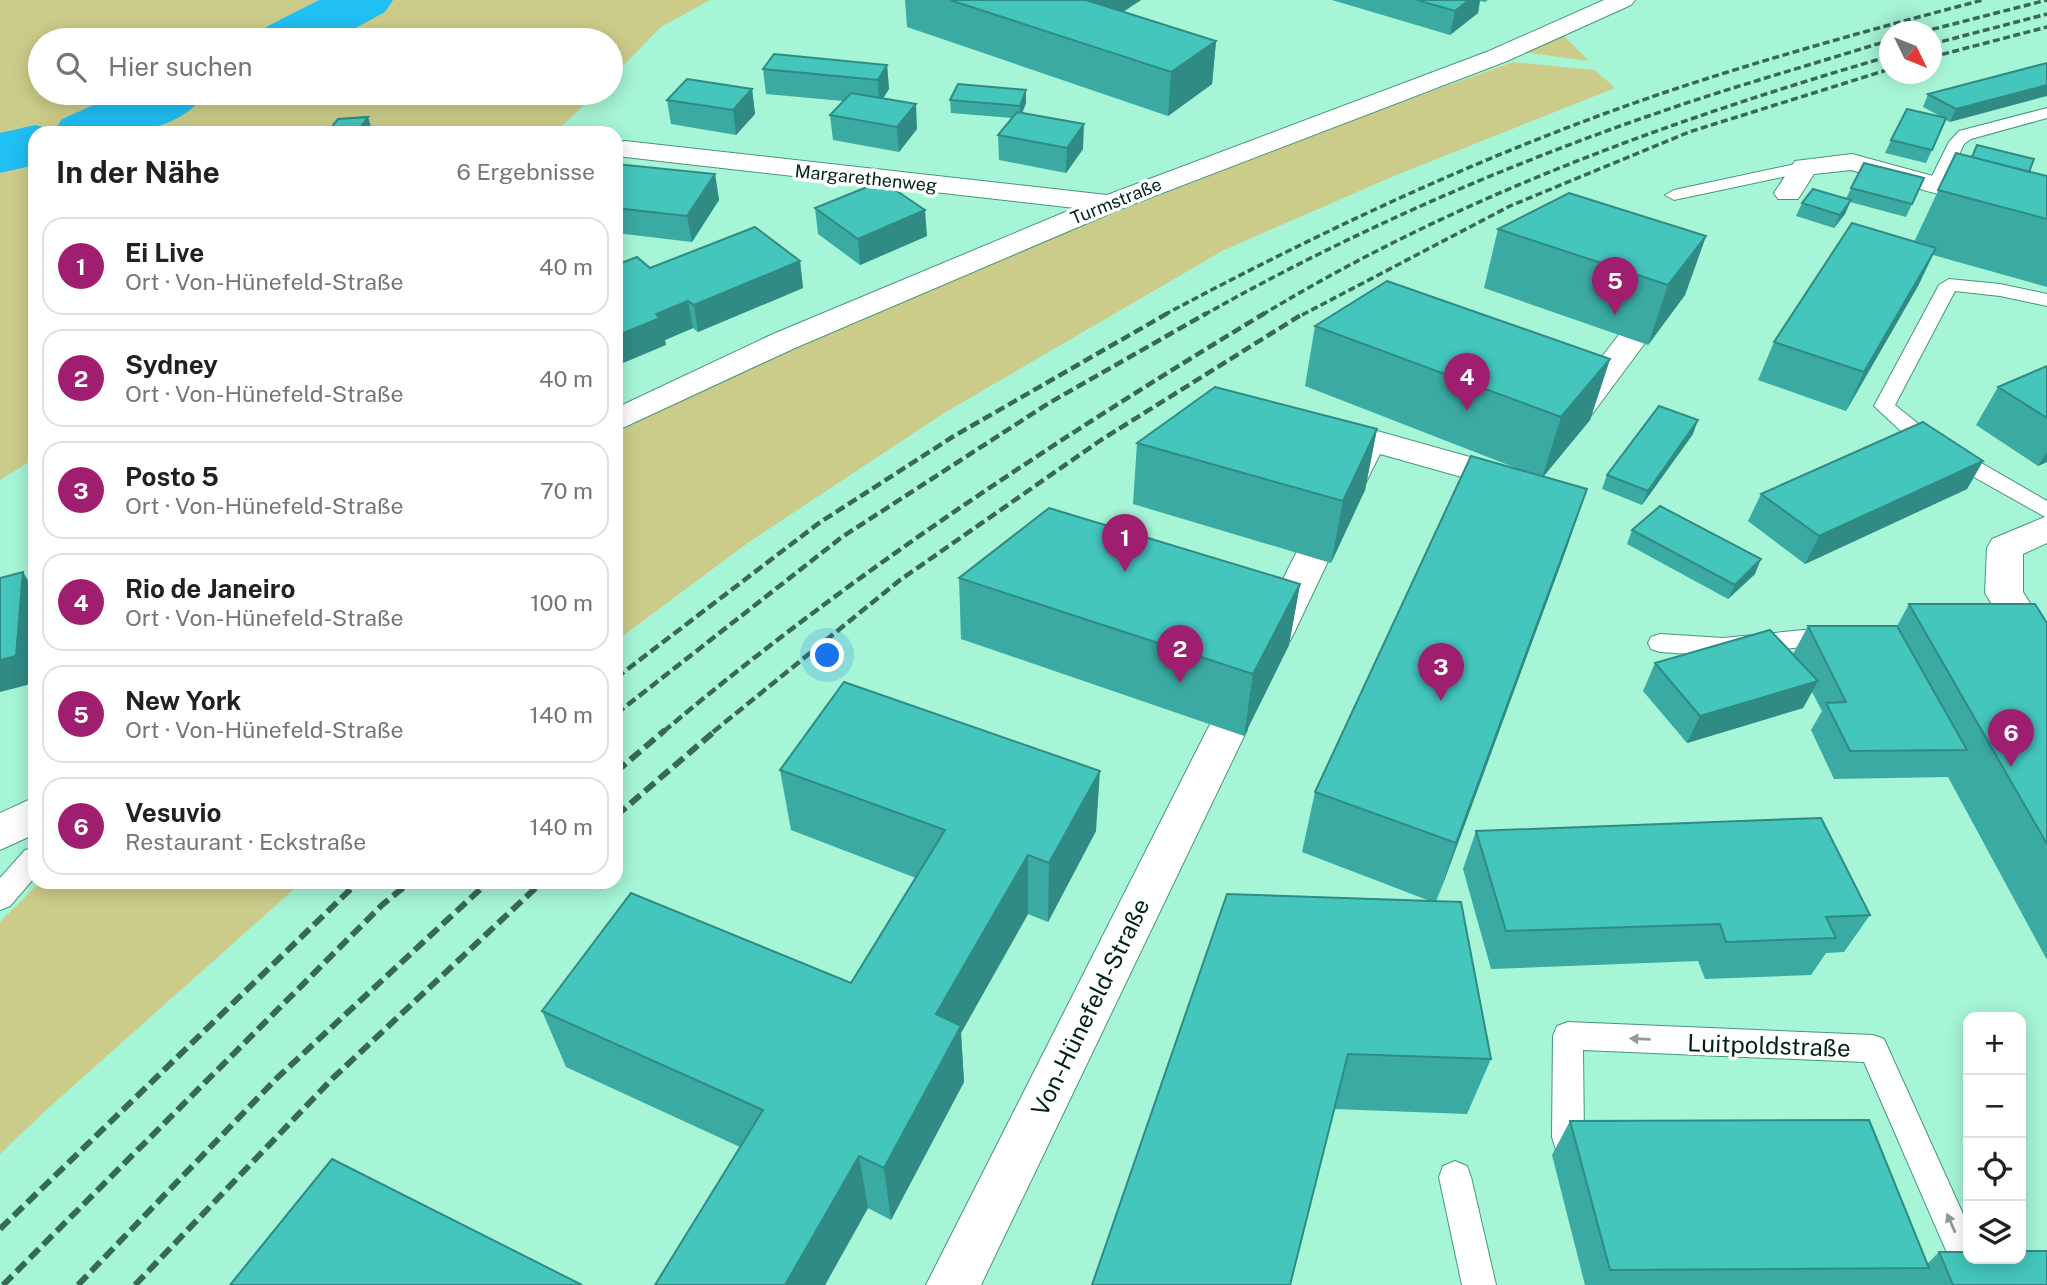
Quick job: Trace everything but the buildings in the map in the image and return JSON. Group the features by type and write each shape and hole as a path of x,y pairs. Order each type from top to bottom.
{"street":[{"name":"Turmstraße","path":"623,418 783,341 1108,204 1498,56 1623,0"},
{"name":"Margarethenweg","path":"625,149 822,174 1108,204"},
{"path":"1788,193 1805,167 1852,162 2047,216"},
{"path":"1575,414 1632,339"},
{"path":"1348,485 1370,440 1520,483 1528,473"},
{"path":"2047,528 2005,548 2004,593 1998,610 2047,662"},
{"path":"1272,639 1312,557"},
{"name":"Von-Hünefeld-Straße","path":"953,1285 1227,730"},
{"path":"0,834 28,818"}],"lane":[{"path":"1936,186 1957,142 1965,135 2047,113"},
{"path":"1674,195 1805,167"},
{"path":"2047,300 2000,290 1949,285 1884,406 1923,439 2047,511"},
{"path":"1660,643 1723,647 1854,635"},
{"path":"0,898 28,866"},
{"name":"Luitpoldstraße","path":"1572,1154 1568,1137 1568,1036 1873,1049 1978,1285"},
{"path":"1455,1177 1479,1285"}],"green space":[{"path":"0,0 710,0 661,27 623,66 623,28 28,28 28,105 584,105 562,126 28,126 28,462 0,480"},
{"path":"1563,35 1589,61 1523,52"},
{"path":"1513,62 1595,70 1615,88 1394,176 1224,250 944,413 749,542 623,636 623,430 770,356 1058,235 1352,120"},
{"path":"33,889 294,889 0,1154 0,922"}],"waterway":[{"path":"311,28 364,0"},
{"path":"101,126 148,105"},
{"path":"0,153 28,147"}],"railway":[{"path":"1164,315 1352,220 1546,136 1716,76 1983,0"},
{"path":"1942,27 2047,0"},
{"path":"1942,41 2047,14"},
{"path":"1942,54 2047,27"},
{"path":"1204,315 1371,229 1545,154 1691,101 1879,43"},
{"path":"1262,315 1336,272 1412,233 1567,165 1727,107 1879,59"},
{"path":"1302,315 1510,206 1689,132 1879,72"},
{"path":"623,673 819,523 954,436 1168,313"},
{"path":"623,709 842,537 1049,403 1207,313"},
{"path":"663,732 807,618 956,510 1109,409 1265,313"},
{"path":"713,732 900,580 1101,440 1304,313"},
{"path":"623,766 665,730"},
{"path":"623,810 716,730"},
{"path":"0,1229 351,889"},
{"path":"3,1285 382,905 401,889"},
{"path":"78,1285 277,1078 480,889"},
{"path":"135,1285 333,1078 535,889"}],"place":[{"name":"New York","path":"1615,315"},
{"name":"Rio de Janeiro","path":"1467,411"},
{"name":"Ei Live","path":"1125,572"},
{"name":"Sydney","path":"1180,683"},
{"name":"Posto 5","path":"1441,701"},
{"name":"Vesuvio","path":"2011,767"}]}
